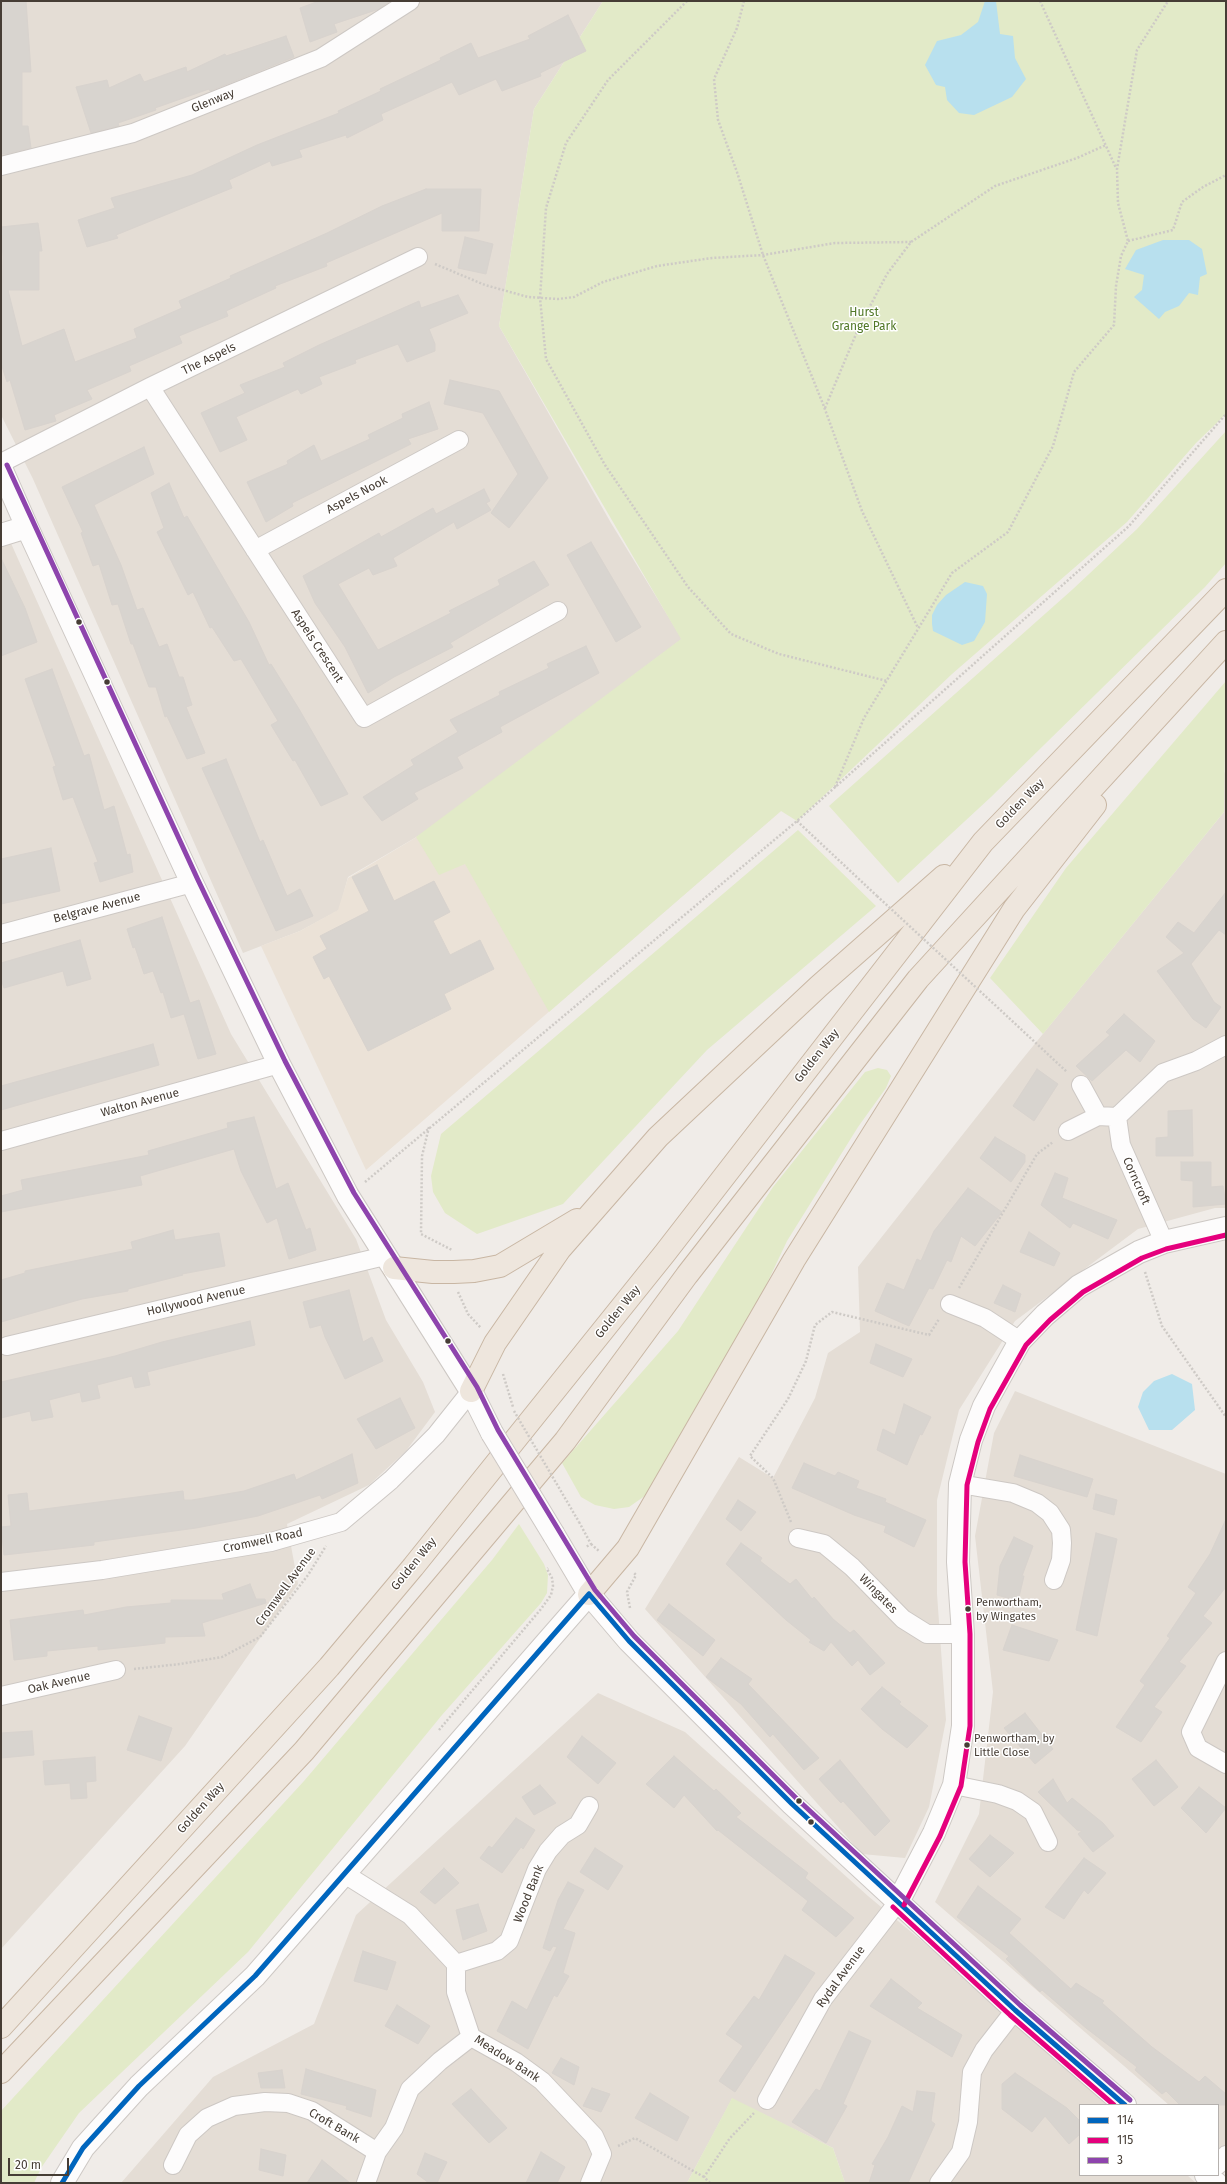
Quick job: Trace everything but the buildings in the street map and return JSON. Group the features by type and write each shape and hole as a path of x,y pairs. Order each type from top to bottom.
{"highway":[{"name":"Golden Way","path":"1,2027 329,1666 418,1560 665,1253 983,842 1226,590"},
{"path":"1,2072 309,1745 565,1441 687,1275 918,979 1226,642"},
{"path":"589,1594 628,1548 794,1260 1014,909 1188,683"},
{"path":"471,1391 495,1343 560,1249 658,1137 818,986 983,842"},
{"path":"390,1262 433,1272 474,1271 500,1266 596,1208"}],"street":[{"name":"Glenway","path":"1,166 133,134 321,58 410,1"},
{"name":"The Aspels","path":"1,462 150,387 418,257"},
{"name":"Aspels Crescent","path":"150,387 364,718 558,611"},
{"name":"Aspels Nook","path":"255,550 460,440"},
{"path":"1,468 192,883 279,1064 348,1196 471,1391 492,1434 589,1594 629,1640 776,1787 1015,2010 1124,2104"},
{"path":"1,535 27,527"},
{"name":"Belgrave Avenue","path":"1,934 192,883"},
{"path":"1068,1131 1098,1116 1117,1117 1163,1073 1196,1061 1226,1045"},
{"name":"Walton Avenue","path":"1,1141 279,1064"},
{"path":"1081,1085 1098,1116"},
{"name":"Corncroft","path":"1117,1117 1121,1145 1164,1242"},
{"path":"898,1902 934,1833 954,1785 963,1726 963,1634 958,1562 960,1484 971,1440 984,1406 1020,1341 1045,1315 1079,1286 1139,1252 1164,1242 1226,1228"},
{"name":"Hollywood Avenue","path":"7,1346 390,1262"},
{"path":"950,1304 985,1318 1020,1341"},
{"name":"Cromwell Road","path":"1,1582 102,1570 272,1542 341,1522 391,1480 436,1436 471,1391"},
{"path":"960,1484 1013,1493 1037,1503 1050,1513 1061,1530 1062,1543 1061,1560 1054,1580"},
{"name":"Wingates","path":"798,1538 824,1544 852,1566 903,1619 927,1634 963,1634"},
{"path":"62,2183 83,2148 138,2086 255,1976 343,1873 589,1594"},
{"path":"1226,1661 1190,1732 1198,1748 1226,1764"},
{"name":"Oak Avenue","path":"1,1696 116,1670"},
{"path":"954,1785 998,1794 1016,1801 1033,1812 1048,1842"},
{"name":"Wood Bank","path":"456,1964 497,1951 509,1941 537,1869 548,1851 562,1835 578,1825 589,1806"},
{"path":"343,1873 410,1915 456,1964"},
{"name":"Rydal Avenue","path":"767,2100 823,1998 898,1902"},
{"name":"Meadow Bank","path":"456,1964 456,1992 471,2037 516,2062 542,2081 594,2136 602,2154"},
{"path":"939,2183 961,2152 968,2122 972,2072 984,2050 1015,2010"},
{"path":"366,2183 377,2152 394,2128 410,2089 440,2061 471,2037"},
{"name":"Croft Bank","path":"173,2165 188,2135 207,2118 234,2106 265,2102 288,2103 312,2111 377,2152"},
{"path":"590,2183 602,2154"},
{"path":"1219,2164 1226,2155"}],"path":[{"path":"687,1 608,80 566,143 546,208 540,298 546,359 601,458 688,587 731,634 779,654 887,681"},
{"path":"744,1 737,28 714,79 718,120 737,172 763,255 825,408 862,511 918,629"},
{"path":"1040,1 1117,169"},
{"path":"834,789 864,718 952,573 1008,532 1053,446 1074,372 1114,325 1116,286 1121,256 1128,241 1118,203 1117,169 1137,50 1168,1"},
{"path":"825,408 859,327 887,274 911,242 994,186 1077,158 1106,145"},
{"path":"1128,241 1173,230 1182,202 1203,186 1226,175"},
{"path":"418,257 485,285 528,297 574,297 603,282 657,266 712,258 763,255 835,243 911,242"},
{"path":"348,1196 429,1127 798,822 1129,526 1226,414"},
{"path":"798,822 1081,1085"},
{"path":"429,1127 422,1156 421,1234 453,1251 455,1287 468,1314 495,1343"},
{"path":"798,1538 773,1478 750,1456 788,1399 806,1361 815,1325 832,1312 929,1334 950,1304 1036,1154 1068,1131"},
{"path":"1139,1252 1162,1326 1226,1417"},
{"path":"439,1731 551,1595 553,1586 552,1578 547,1569 567,1556 591,1544 514,1410 503,1374 506,1368"},
{"name":"Cromwell Avenue","path":"116,1670 180,1664 222,1657 260,1637 308,1575 341,1522"},
{"path":"704,2177 730,2138 767,2100"},
{"path":"602,2154 635,2138 704,2177 710,2183"}],"shaded area":[{"path":"1,1 603,1 534,109 499,326 611,523 682,639 425,832 348,877 339,910 300,931 243,953 33,479 1,415"},
{"path":"1,521 231,1034 356,1239 386,1320 423,1382 435,1412 406,1451 369,1485 287,1524 298,1584 185,1746 1,1949"},
{"path":"662,654 781,811 366,1170 261,946 300,931 338,910 348,878 425,832"},
{"path":"1226,771 1226,1208 1215,1208 1138,1229 1015,1321 959,1410 937,1500 937,1594 946,1720 929,1807 905,1858 862,1854 645,1609 739,1457 773,1478 815,1398 828,1353 860,1332 858,1267 1020,1062 1224,812 1224,773"},
{"path":"1015,1391 1226,1474 1226,2154 1219,2148 1219,2104 1168,2104 935,1902 979,1814 993,1692 975,1536 994,1433"},
{"path":"598,1693 685,1732 868,1896 934,1951 1107,2104 1079,2104 1079,2176 1188,2176 1196,2183 845,2183 833,2148 732,2099 687,2183 121,2183 213,2077 314,2024 356,1915"}],"green space":[{"name":"Hurst Grange Park","path":"603,1 1226,1 1226,414 1196,443 1127,522 952,674 797,821 781,811 549,1012 465,864 439,875 416,837 681,639 499,326 534,109"},
{"path":"1226,431 1226,563 1205,587 991,797 898,883 829,806 1073,589 1137,529"},
{"path":"1226,681 1224,812 1043,1034 990,978 1066,868"},
{"path":"798,830 876,906 707,1050 563,1204 477,1234 445,1213 433,1192 431,1176 441,1134"},
{"path":"878,1068 887,1070 891,1076 886,1088 858,1127 787,1241 752,1315 649,1493 629,1507 614,1509 595,1505 581,1497 562,1463 678,1331 773,1187 865,1072"},
{"path":"519,1524 544,1564 548,1575 547,1593 541,1603 442,1715 248,1952 79,2113 41,2168 34,2183 1,2183 1,2111 304,1781 492,1560"},
{"path":"732,2098 833,2148 845,2183 687,2183"}],"water":[{"path":"985,1 996,1 1000,34 1013,36 1015,58 1026,79 1012,97 974,115 959,113 947,100 945,87 936,85 925,65 937,41 961,35 978,22"},
{"path":"1163,240 1189,240 1202,249 1207,274 1200,277 1198,295 1189,293 1179,306 1165,312 1159,319 1134,297 1142,290 1144,275 1125,269 1136,250"},
{"path":"965,582 983,586 987,594 985,622 974,641 962,645 933,631 932,615 937,605 946,595"},
{"path":"1172,1374 1192,1384 1195,1410 1172,1430 1149,1430 1138,1407 1143,1392 1154,1381"}],"transit line":[{"name":"3","path":"7,465 198,880 285,1061 354,1193 477,1387 498,1430 595,1590 634,1636 797,1799 1020,2005 1130,2100"},
{"name":"115","path":"904,1905 940,1836 961,1786 970,1726 970,1634 965,1562 967,1485 978,1442 990,1409 1026,1345 1050,1320 1083,1292 1142,1258 1166,1249 1226,1235"},
{"name":"114","path":"589,1594 629,1641 792,1804 1015,2010 1124,2104"},
{"name":"114","path":"62,2183 83,2148 139,2086 255,1976 589,1594"},
{"name":"115","path":"893,1907 1010,2015 1113,2104"}],"place":[{"name":"Penwortham, by Wingates","path":"968,1609"},
{"name":"Penwortham, by Little Close","path":"967,1745"}]}
